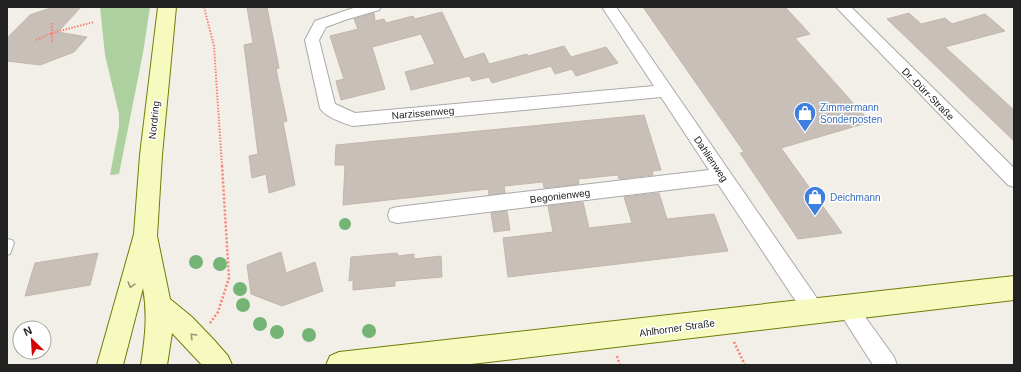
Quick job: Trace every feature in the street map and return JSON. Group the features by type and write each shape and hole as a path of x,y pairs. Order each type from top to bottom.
{"main road":[{"name":"Nordring","path":"110,365 146,234 150,155 166,7"},
{"name":"Nordring","path":"146,234 159,306 159,331 154,365"},
{"name":"Ahlhorner Straße","path":"339,365 604,337 736,319 1014,288"},
{"path":"159,306 174,317 197,339 219,365"}],"street":[{"name":"Narzissenweg","path":"374,7 340,16 320,24 312,40 328,108 353,120 664,91"},
{"name":"Dahlienweg","path":"609,7 664,91 814,311"},
{"name":"Dr.-Dürr-Straße","path":"843,7 1014,180"},
{"name":"Begonienweg","path":"397,215 723,176"},
{"path":"846,307 886,365"}],"path":[{"path":"197,339 218,312 229,278 214,46 204,7"},
{"path":"36,40 52,33 94,22"},
{"path":"52,23 52,43"}],"green space":[{"path":"100,7 150,7 143,53 119,174 110,175 119,127 119,114 105,55"}],"building":[{"path":"53,7 81,7 58,32 87,37 74,52 40,65 7,61 7,38 30,15"},
{"path":"247,7 267,7 279,68 276,69 287,121 283,122 295,185 269,193 266,174 252,178 249,156 258,154 244,45 253,43"},
{"path":"643,7 785,7 810,34 795,38 870,122 781,148 842,233 798,239 740,153 744,152"},
{"path":"442,12 464,59 484,53 489,64 527,54 528,56 564,46 571,57 606,47 618,63 576,76 572,69 555,74 551,66 492,83 489,77 472,81 469,76 411,90 405,72 435,64 421,34 372,47 385,89 341,100 336,81 344,79 330,36 358,29 354,19 374,13 375,21 384,19 386,23 413,16 415,19"},
{"path":"909,13 921,24 945,18 952,24 985,14 1005,31 945,47 1014,110 1014,141 887,19"},
{"path":"644,115 661,170 652,171 653,175 619,179 618,175 578,179 579,184 544,188 543,182 504,186 505,193 489,195 488,189 343,205 345,165 335,165 336,145"},
{"path":"659,193 667,219 714,214 728,251 508,277 503,238 553,232 548,206 583,202 589,228 632,223 624,197"},
{"path":"507,211 510,230 494,232 491,213"},
{"path":"281,252 286,273 315,262 323,291 282,306 251,294 247,265"},
{"path":"98,253 90,285 25,296 35,263"},
{"path":"397,253 398,256 414,254 414,259 441,256 442,277 395,281 395,286 353,290 353,280 349,281 351,257"}],"place":[{"name":"Zimmermann Sonderposten","path":"805,132"},
{"name":"Deichmann","path":"815,216"}]}
